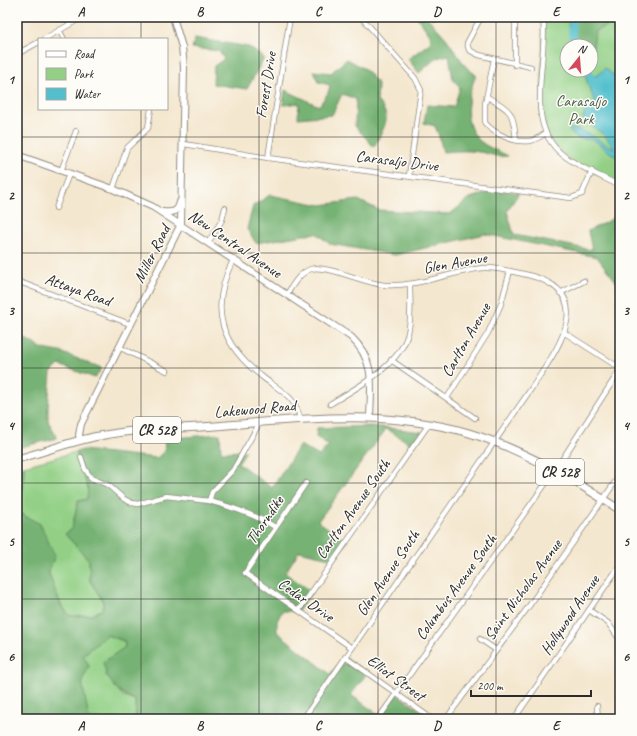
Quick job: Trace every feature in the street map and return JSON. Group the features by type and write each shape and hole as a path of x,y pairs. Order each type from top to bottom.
{"main road":[{"name":"Lakewood Road","path":"17,458 80,440 127,431 300,419 370,417 429,424 468,433 496,442"},
{"name":"CR 528","path":"496,442 556,469 620,510"}],"street":[{"path":"46,38 83,17"},
{"name":"Miller Road","path":"80,440 79,435 81,424 181,224 184,144 184,67 182,47 173,17"},
{"name":"Forest Drive","path":"268,158 290,17"},
{"path":"361,17 415,78 421,90 409,176"},
{"path":"481,17 469,38 467,47 468,50 473,53 515,65 531,67"},
{"path":"515,17 515,65"},
{"path":"544,17 540,102 541,117 546,133 561,154 620,186"},
{"path":"59,30 63,38"},
{"path":"17,54 38,43"},
{"path":"494,59 487,97 485,124 493,131 516,140 530,141 546,133"},
{"path":"487,97 510,112 514,120 516,140"},
{"path":"113,189 127,148 148,128 151,110"},
{"path":"61,171 76,131"},
{"name":"Carasaljo Drive","path":"184,144 268,158 409,176 515,192 571,198 582,194 592,171"},
{"name":"New Central Avenue","path":"17,155 113,189 162,212 232,260 336,326 359,344 365,354 371,379 370,417"},
{"path":"56,208 69,174"},
{"path":"162,212 171,213 178,209 182,191"},
{"path":"208,243 222,220 224,208"},
{"path":"232,260 224,277 220,295 221,316 227,336 241,359 295,402 300,419"},
{"name":"Glen Avenue","path":"287,294 303,273 311,269 318,268 373,284 385,285 424,282 456,273 485,268 510,271 535,277 550,283 560,293 568,309 565,333 552,358 496,442"},
{"name":"Carlton Avenue","path":"447,398 488,333 501,304 510,271"},
{"name":"Attaya Road","path":"17,281 130,324"},
{"path":"560,293 584,281"},
{"path":"330,404 371,379 399,351 408,332 411,304 410,284"},
{"path":"565,333 620,369"},
{"path":"119,347 167,371"},
{"path":"391,360 475,418"},
{"name":"Columbus Avenue South","path":"378,719 556,469 620,369"},
{"path":"209,502 212,492 233,470 260,422"},
{"name":"Carlton Avenue South","path":"298,610 429,424"},
{"name":"Glen Avenue South","path":"303,719 496,442"},
{"path":"81,457 85,469 91,478 108,485 124,499 132,503 138,504 166,496 199,500 228,506 248,513 275,527"},
{"name":"Saint Nicholas Avenue","path":"446,719 604,500 620,475"},
{"name":"Thorndike","path":"245,572 306,483"},
{"name":"Hollywood Avenue","path":"514,719 620,565"},
{"name":"Cedar Drive","path":"245,572 352,648"},
{"path":"589,610 608,623 620,640"},
{"path":"480,639 496,650"},
{"name":"Elliot Street","path":"345,657 432,719"},
{"path":"597,706 598,719"}],"green space":[{"path":"417,17 427,17 446,38 466,67 476,75 469,99 469,124 481,142 488,147 508,156 470,151 443,152 435,126 424,123 427,105 454,107 460,87 453,80 449,55 436,58 419,73 408,59 431,42 430,35"},
{"name":"Carasaljo Park","path":"543,17 620,17 620,186 571,161 552,144 541,117"},
{"path":"570,17 620,17 620,22 603,27 595,32 594,38 573,38 568,23"},
{"path":"195,38 249,47 264,58 247,89 213,84 214,66 224,59 219,51 192,48"},
{"path":"347,59 365,69 378,84 377,101 382,107 386,118 383,129 374,147 355,126 356,99 342,94 332,115 298,118 299,103 283,105 285,90 319,106 328,93 330,85 318,82 314,71 331,73"},
{"path":"498,190 519,193 507,211 514,235 592,250 588,231 612,219 620,212 620,282 618,284 597,257 485,234 395,255 330,244 316,233 256,243 247,229 253,206 270,195 321,205 358,200 379,210 450,214 470,198"},
{"path":"17,334 43,349 60,352 102,368 95,378 59,365 51,373 48,407 48,421 57,438 17,448 17,360 19,351 17,350"},
{"path":"372,426 422,432 413,445 386,429 318,521 347,542 334,559 299,551 285,573 312,592 298,611 282,611 277,621 277,632 330,674 345,657 367,673 351,695 379,715 396,694 433,719 136,719 135,700 123,694 114,686 107,675 103,662 125,647 124,641 107,635 83,655 89,666 82,681 89,719 17,719 17,512 40,524 55,556 48,571 61,606 70,616 92,615 103,609 103,601 90,581 89,560 65,534 72,528 78,501 87,499 88,489 76,452 83,450 157,458 165,450 164,439 220,434 221,452 246,451 238,463 272,488 300,445 319,456 329,445 316,437 317,428"},
{"path":"76,452 88,489 87,499 78,501 72,529 66,535 89,560 90,581 103,601 103,609 92,615 70,616 52,584 40,524 17,512 17,495 23,489 24,466"},
{"path":"24,466 23,489 17,495 17,468"},
{"path":"107,635 124,641 125,647 105,674 123,696 135,700 136,719 89,719 81,681 89,666 83,655"}],"water":[{"path":"620,51 620,160 594,140 577,138 568,129 579,130 586,133 614,149 604,135 583,118 586,108 598,109 586,78 599,78 599,74 605,68 613,75 618,70 616,54"}],"waterway":[{"path":"572,17 573,38"},
{"path":"592,78 595,84"}]}
